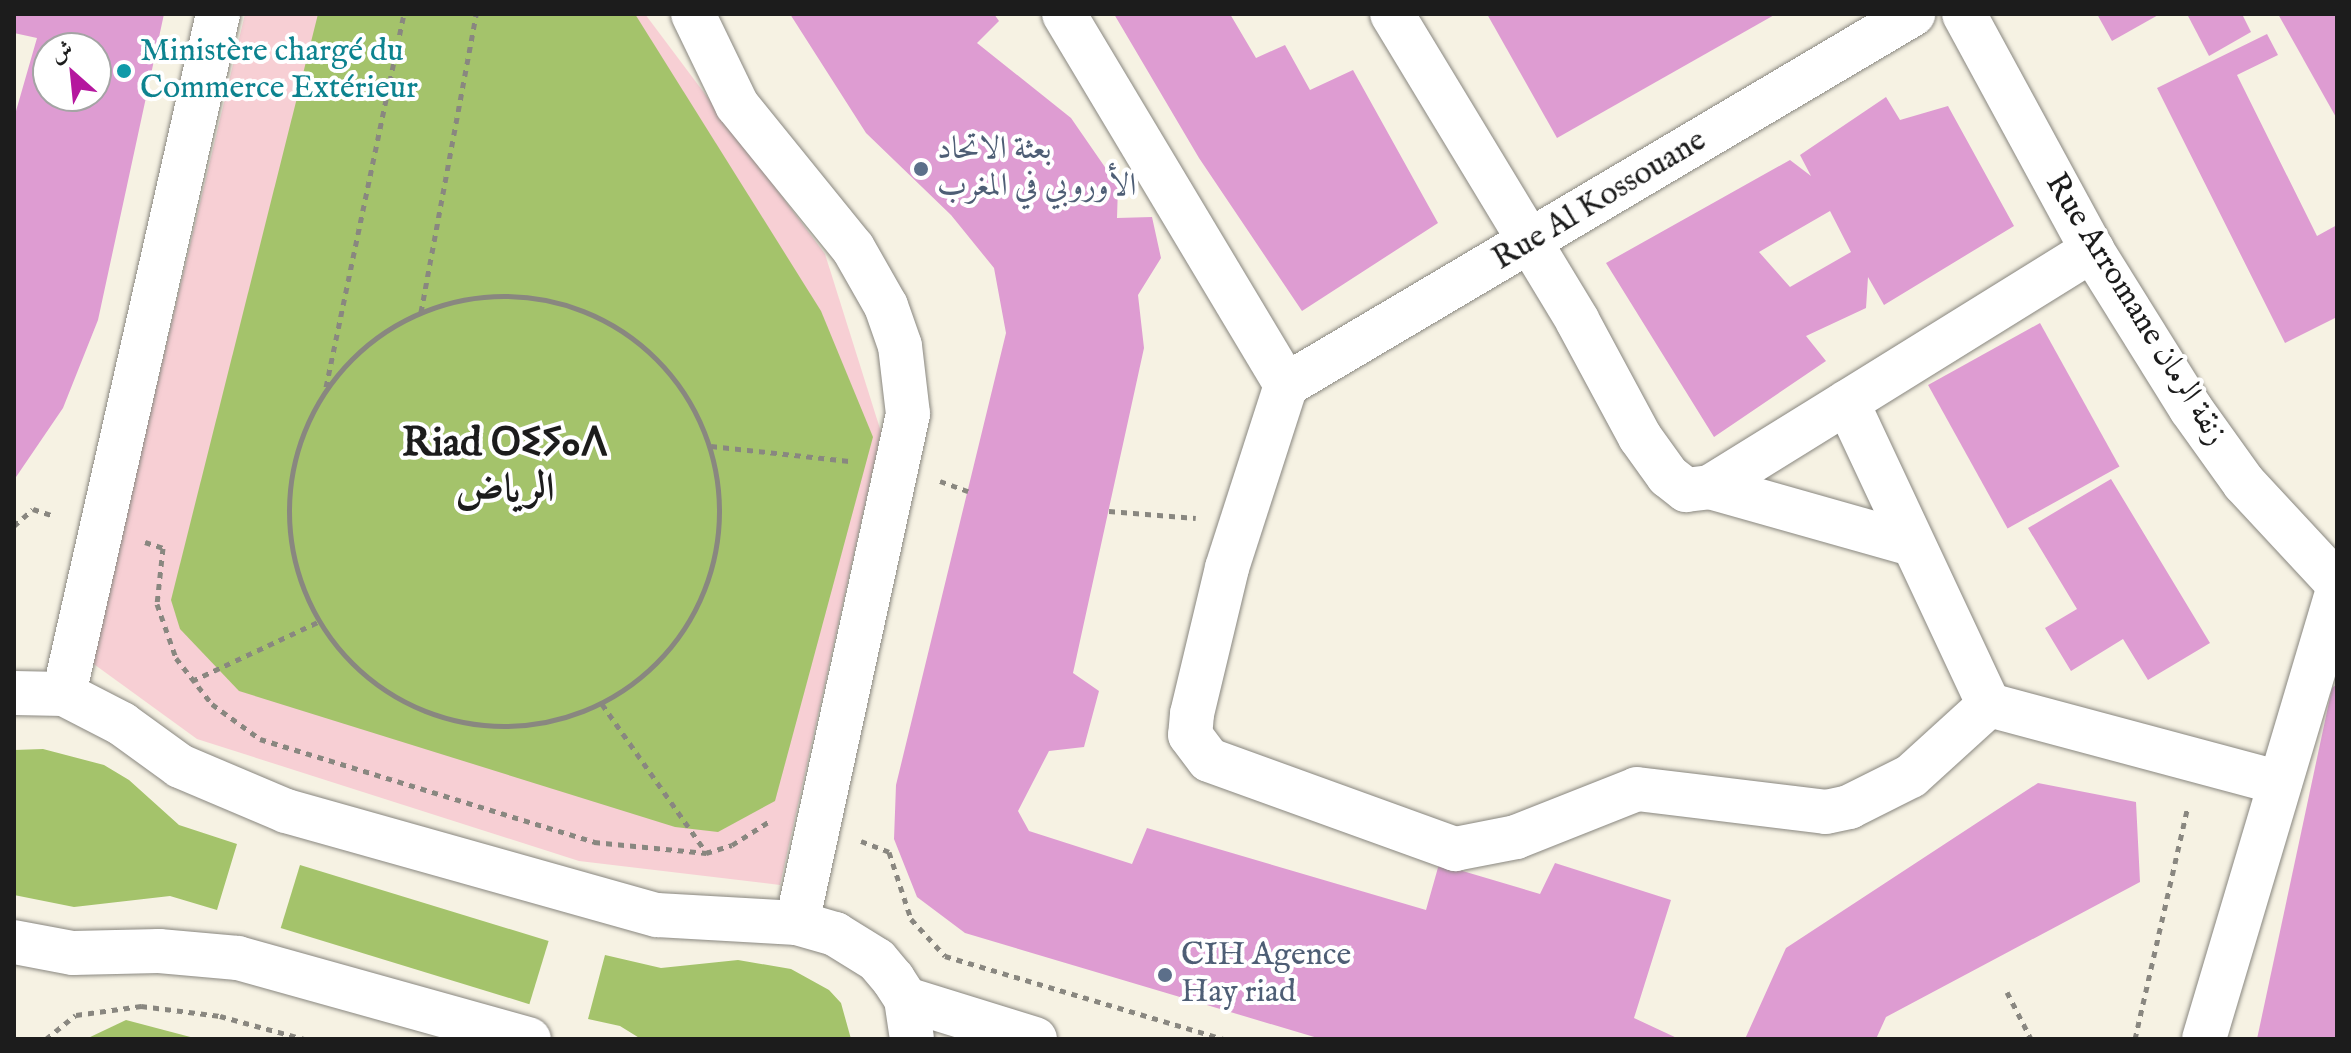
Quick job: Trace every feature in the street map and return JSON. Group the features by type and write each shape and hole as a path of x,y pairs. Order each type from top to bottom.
{"street":[{"path":"64,694 218,14"},
{"path":"693,14 737,105 853,248 886,306 900,346 908,414 821,825 797,923"},
{"path":"1064,14 1286,385 1242,521 1192,714 1195,748 1209,760 1455,849 1490,845 1637,789 1826,812 1849,807 1911,776 1989,705"},
{"path":"1392,14 1668,476 1686,490 1710,487 1912,544"},
{"name":"Rue Al Kossouane","path":"1286,385 1530,244 1913,14"},
{"name":"Rue Arromane زنقة الرمان","path":"1964,14 2092,250 2244,483 2337,583"},
{"path":"1710,487 2092,250"},
{"path":"1847,402 1989,705 2280,783"},
{"path":"2204,1039 2337,592"},
{"path":"14,693 64,694 122,724 180,766 286,811 657,915 797,923 858,946 877,960 909,1019 1035,1039"},
{"path":"14,942 73,953 159,951 238,958 529,1039"}],"path":[{"path":"326,388 367,343 421,312 480,297 542,298 601,317 651,352 689,400 711,446 719,517 709,577 681,633 640,678 602,704 527,725 465,723 394,696 356,669 318,622 294,565 288,504 298,444 326,388 404,14"},
{"path":"421,312 476,14"},
{"path":"711,446 899,467 968,491"},
{"path":"14,526 33,509 163,548 157,604 176,658 192,681 235,724 260,739 594,842 706,853 756,833 778,814 821,825 889,852 911,919 945,956 1224,1039"},
{"path":"1109,511 1242,521"},
{"path":"192,681 318,622"},
{"path":"602,704 706,853"},
{"path":"2135,1039 2198,761"},
{"path":"2007,992 2031,1039"},
{"path":"46,1039 76,1015 141,1006 265,1028 304,1039"},
{"path":"262,1039 265,1028"}],"shaded area":[{"path":"245,14 645,14 825,254 881,432 780,885 579,861 197,739 91,662"}],"green space":[{"path":"318,14 635,14 821,311 873,437 775,801 718,832 675,827 239,691 180,629 171,600"},
{"path":"43,749 104,765 129,780 179,825 237,844 217,910 170,896 74,907 14,895 14,750"},
{"path":"300,865 549,941 529,1004 281,928"},
{"path":"605,955 661,968 738,960 791,969 829,990 841,1003 851,1039 641,1039 620,1026 588,1019"},
{"path":"126,1020 198,1039 86,1039"}],"building":[{"path":"14,14 164,14 98,320 63,408 14,480 14,118 32,55 32,112 112,112 112,32 32,32 32,37 14,33"},
{"path":"790,14 994,14 999,21 977,43 1071,118 1118,186 1117,218 1152,217 1161,258 1138,295 1144,348 1073,673 1099,691 1084,747 1049,751 1018,811 1029,831 1132,864 1147,828 1426,910 1439,864 1540,894 1555,863 1671,900 1634,1018 1679,1039 1321,1039 965,933 917,897 894,839 896,785 1006,333 994,268 951,215 866,133"},
{"path":"1114,14 1230,14 1256,58 1285,45 1310,90 1353,70 1438,223 1302,311 1199,158"},
{"path":"1487,14 1776,14 1557,138"},
{"path":"2097,14 2160,14 2112,41"},
{"path":"2187,14 2242,14 2251,32 2209,56"},
{"path":"2278,14 2337,14 2337,119"},
{"path":"2267,34 2278,55 2237,75 2317,236 2337,225 2337,317 2285,343 2157,88"},
{"path":"1886,97 1900,120 1948,106 2014,226 1884,305 1868,277 1866,308 1806,336 1826,361 1714,437 1606,263 1790,160 1811,176 1800,155","holes":["1830,211 1851,252 1790,287 1759,252"]},
{"path":"2040,323 2120,466 2008,528 1928,385"},
{"path":"2111,479 2210,643 2148,680 2123,639 2071,671 2045,628 2077,609 2028,528"},
{"path":"2337,684 2337,1039 2257,1039 2332,688"},
{"path":"2038,783 2136,802 2140,882 1886,1017 1876,1039 1745,1039 1786,948"}],"place":[{"name":"Ministère chargé du Commerce Extérieur","path":"124,71"},
{"name":"بعثة الاتحاد الأوروبي في المغرب","path":"921,169"},
{"name":"CIH Agence Hay riad","path":"1165,975"}],"district":[{"name":"Riad ⵔⵉⵢⴰⴷ الرياض","path":"505,468"}]}
